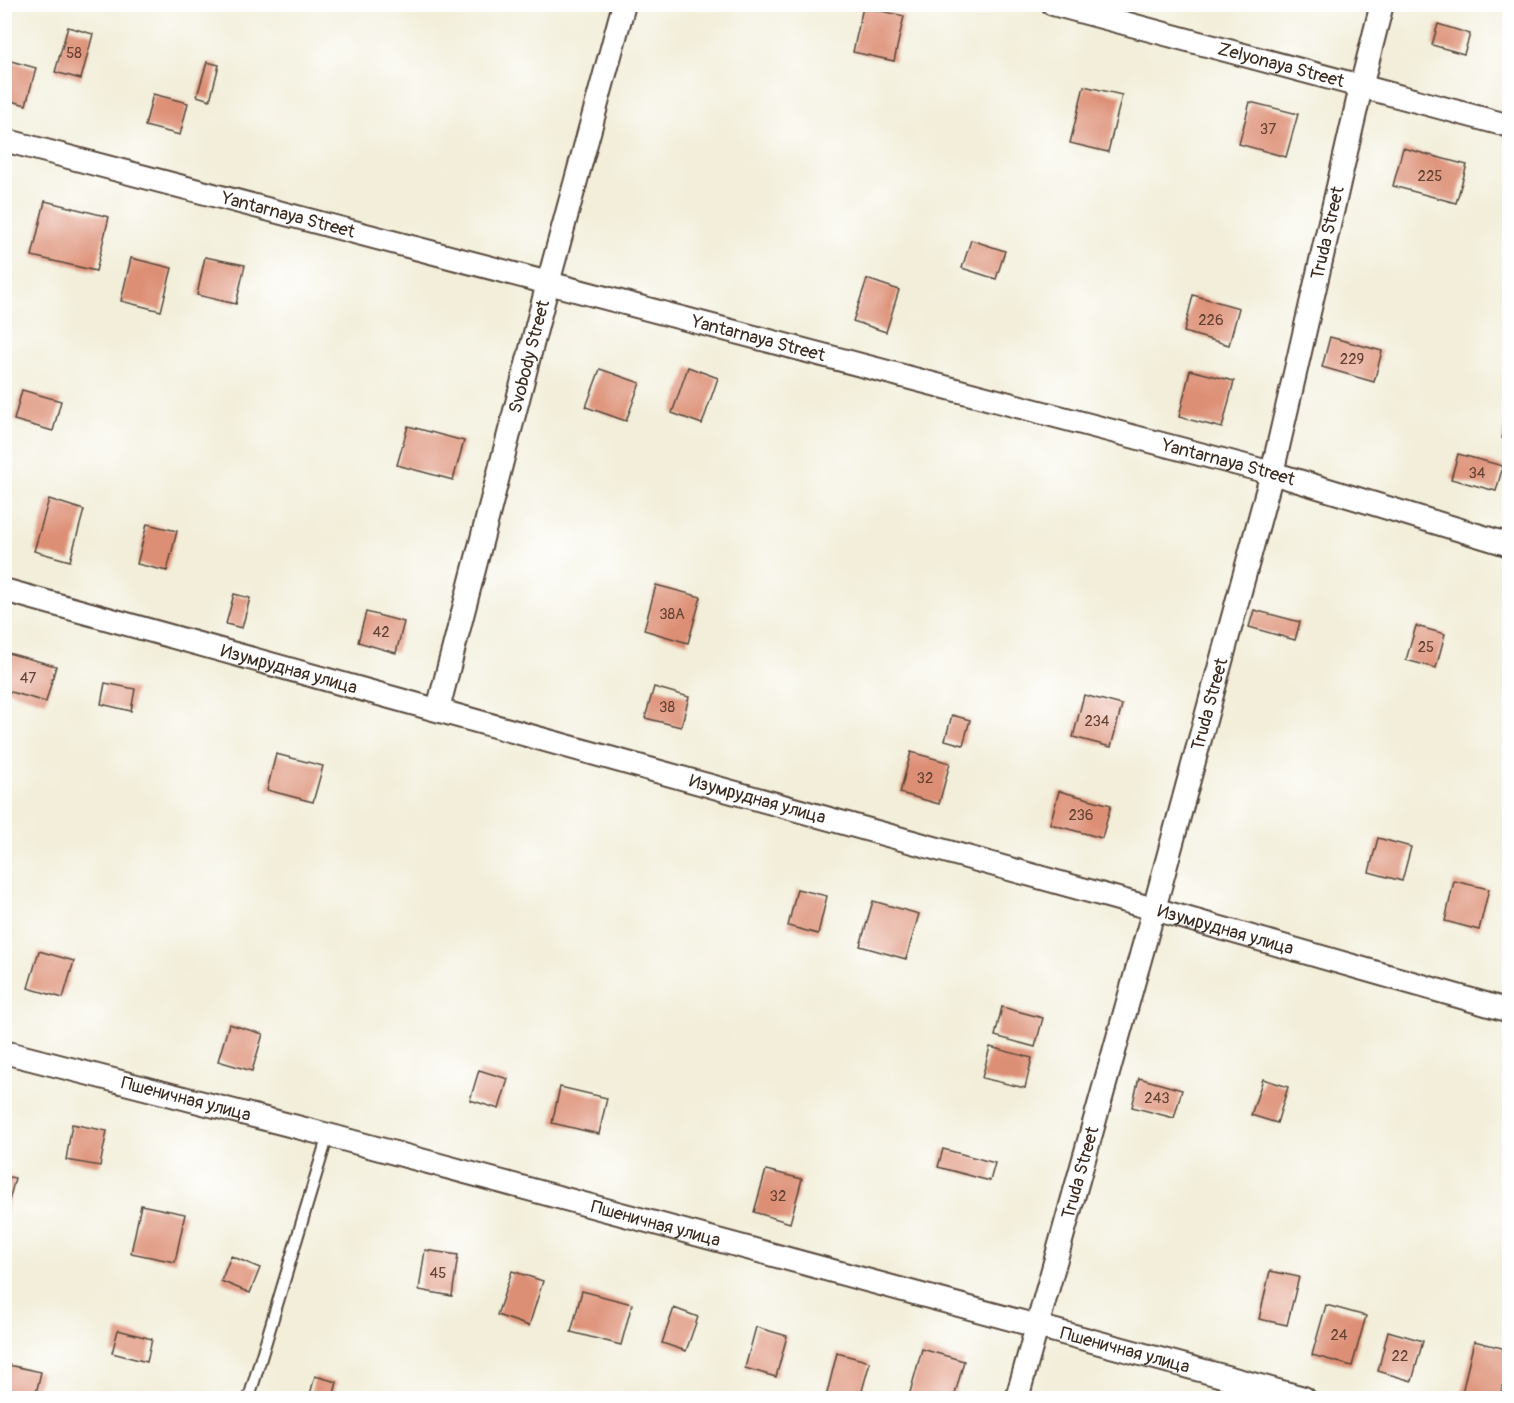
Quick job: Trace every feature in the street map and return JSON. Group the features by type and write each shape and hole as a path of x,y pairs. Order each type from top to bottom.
{"street":[{"name":"Svobody Street","path":"438,709 548,283 624,4"},
{"name":"Zelyonaya Street","path":"1053,4 1509,126"},
{"name":"Truda Street","path":"1017,1398 1154,909 1272,473 1382,4"},
{"name":"Yantarnaya Street","path":"4,140 1272,473 1509,545"},
{"name":"Изумрудная улица","path":"4,590 1154,909 1509,1011"},
{"name":"Пшеничная улица","path":"4,1052 327,1136 1304,1398"}],"lane":[{"path":"249,1398 327,1136"}],"building":[{"path":"863,7 904,16 894,61 853,52"},
{"path":"1438,24 1470,34 1464,54 1432,45"},
{"path":"68,27 93,34 81,79 55,72"},
{"path":"4,59 36,68 26,105 4,99"},
{"path":"207,62 219,65 210,100 197,96"},
{"path":"1084,86 1122,95 1108,152 1070,143"},
{"path":"153,94 188,103 180,135 145,126"},
{"path":"1250,102 1298,114 1286,157 1239,144"},
{"path":"1403,148 1467,165 1456,203 1393,186"},
{"path":"45,201 109,217 96,271 32,256"},
{"path":"971,240 1005,251 996,279 962,268"},
{"path":"205,257 245,265 236,304 197,295"},
{"path":"131,258 172,268 161,311 121,301"},
{"path":"867,279 899,290 886,332 853,321"},
{"path":"1193,295 1239,308 1229,345 1184,332"},
{"path":"1330,337 1382,351 1374,382 1322,367"},
{"path":"688,367 718,378 702,424 672,413"},
{"path":"600,369 640,383 626,421 586,407"},
{"path":"1190,370 1234,381 1222,428 1179,417"},
{"path":"22,390 61,401 53,431 14,420"},
{"path":"1510,412 1510,440 1502,438"},
{"path":"408,426 464,441 453,480 397,465"},
{"path":"1458,454 1503,466 1496,491 1451,479"},
{"path":"49,499 84,510 70,561 34,551"},
{"path":"147,524 177,531 167,571 137,564"},
{"path":"656,585 701,597 688,643 644,630"},
{"path":"234,594 250,598 242,628 226,624"},
{"path":"1254,610 1300,622 1295,640 1249,627"},
{"path":"366,612 404,622 396,653 358,642"},
{"path":"1416,626 1445,634 1436,668 1406,660"},
{"path":"4,652 56,666 46,702 4,690"},
{"path":"105,683 135,689 131,711 101,704"},
{"path":"654,687 689,697 681,727 645,718"},
{"path":"1084,695 1122,705 1111,747 1073,737"},
{"path":"952,715 970,720 963,745 945,740"},
{"path":"911,752 950,763 939,804 900,793"},
{"path":"276,754 323,766 313,802 267,790"},
{"path":"1059,791 1111,805 1102,838 1050,824"},
{"path":"1378,838 1411,847 1402,881 1369,872"},
{"path":"1454,881 1489,889 1479,930 1445,921"},
{"path":"797,889 827,896 818,934 788,926"},
{"path":"873,901 919,914 906,959 860,946"},
{"path":"39,951 74,961 63,998 28,988"},
{"path":"1002,1007 1043,1018 1035,1047 995,1036"},
{"path":"229,1024 263,1034 252,1071 218,1061"},
{"path":"990,1047 1032,1058 1025,1088 982,1078"},
{"path":"479,1070 508,1079 499,1109 470,1100"},
{"path":"1139,1078 1182,1090 1174,1118 1132,1107"},
{"path":"1263,1079 1288,1087 1277,1123 1251,1115"},
{"path":"560,1087 607,1098 599,1134 552,1123"},
{"path":"72,1124 107,1131 100,1166 66,1160"},
{"path":"943,1149 995,1163 990,1181 938,1167"},
{"path":"766,1170 802,1179 790,1223 754,1212"},
{"path":"4,1176 15,1178 5,1216 4,1216"},
{"path":"141,1205 185,1214 175,1262 131,1253"},
{"path":"425,1250 458,1255 452,1296 419,1290"},
{"path":"231,1256 260,1268 250,1293 221,1281"},
{"path":"512,1271 543,1281 529,1326 497,1315"},
{"path":"1270,1271 1299,1277 1287,1325 1259,1319"},
{"path":"582,1291 632,1304 621,1345 571,1332"},
{"path":"1326,1305 1366,1316 1352,1366 1312,1355"},
{"path":"674,1308 698,1317 686,1351 662,1343"},
{"path":"756,1327 787,1336 776,1377 745,1368"},
{"path":"118,1330 152,1339 147,1362 112,1353"},
{"path":"1388,1331 1423,1341 1412,1381 1378,1371"},
{"path":"1474,1341 1510,1350 1510,1360 1500,1398 1484,1398 1462,1393"},
{"path":"922,1349 964,1361 954,1398 909,1396"},
{"path":"837,1353 870,1362 860,1398 826,1397"},
{"path":"4,1364 41,1372 35,1398 4,1398"},
{"path":"315,1376 337,1382 333,1398 309,1398"}]}
